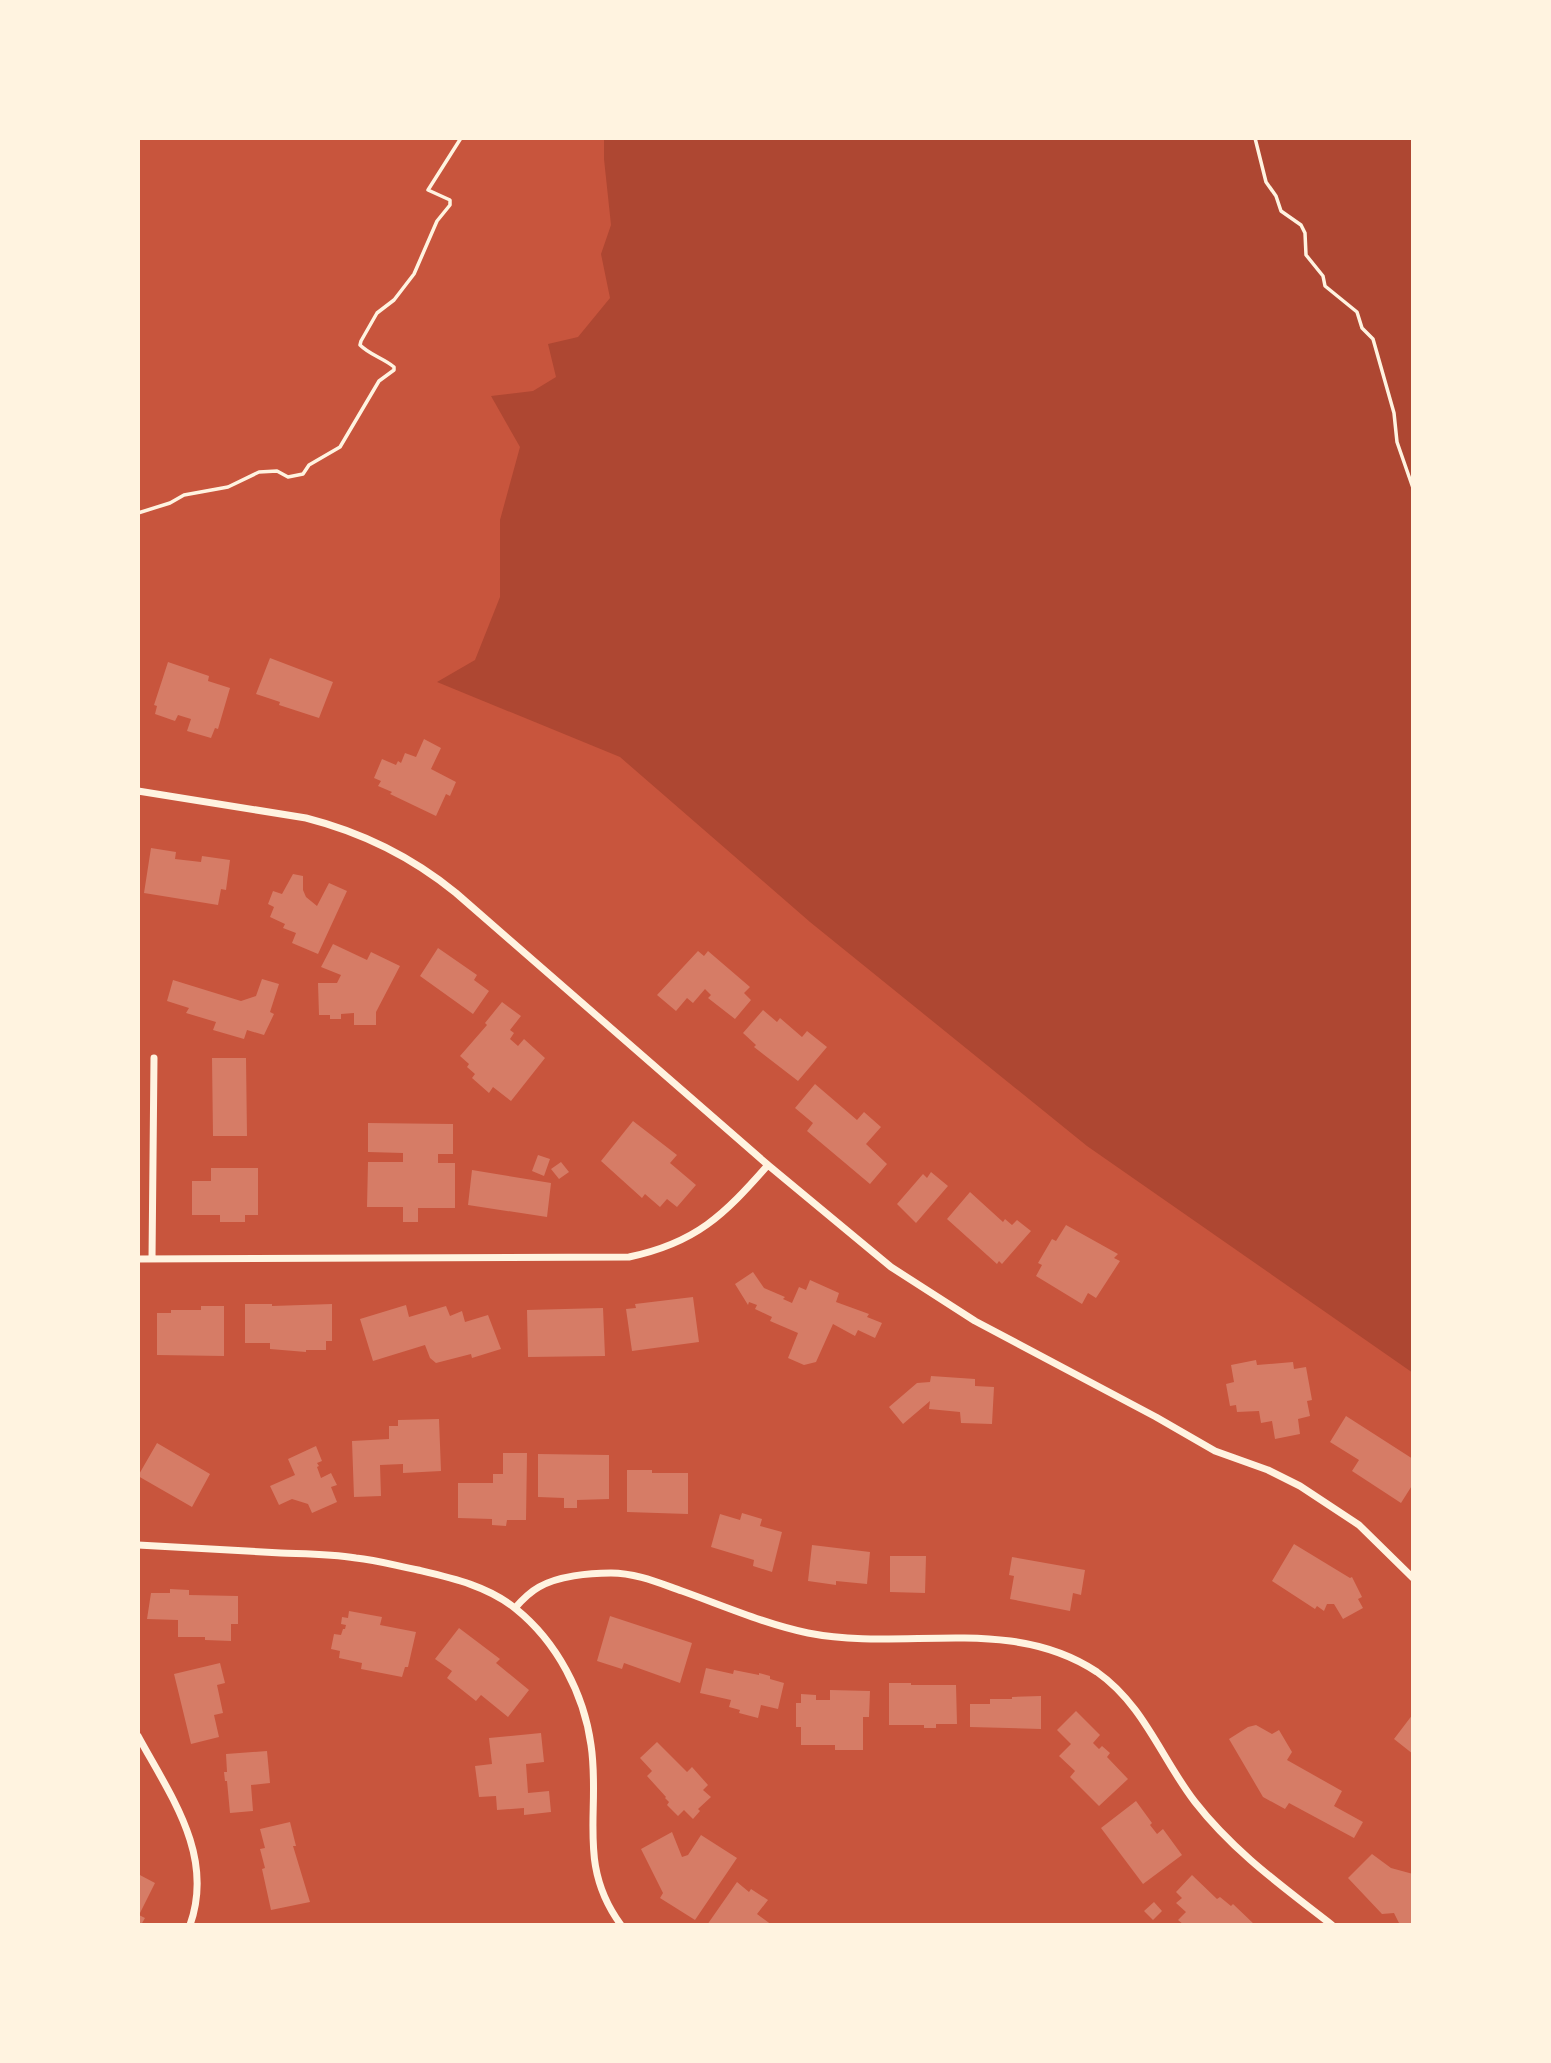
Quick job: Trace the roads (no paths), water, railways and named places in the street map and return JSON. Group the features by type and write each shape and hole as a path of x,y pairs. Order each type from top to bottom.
{"street":[{"path":"138,791 330,824 390,848 413,862 456,893 768,1165 891,1267 975,1321 1215,1451 1268,1470 1300,1486 1359,1525 1413,1578"},
{"path":"152,1259 154,1058"},
{"path":"138,1259 629,1257 669,1246 711,1223 730,1207 768,1165"},
{"path":"138,1545 341,1556 370,1560 460,1580 515,1608 540,1632 557,1656 572,1681 584,1713 594,1771 592,1842 596,1866 604,1894 621,1925"},
{"path":"515,1608 538,1587 551,1582 596,1573 625,1574 647,1578 767,1622 808,1633 850,1638 1007,1639 1058,1651 1095,1671 1129,1699 1142,1716 1181,1783 1224,1837 1256,1867 1332,1925"},
{"path":"138,1736 183,1818 196,1857 197,1895 190,1925"},
{"path":"138,1757 149,1755"}]}
